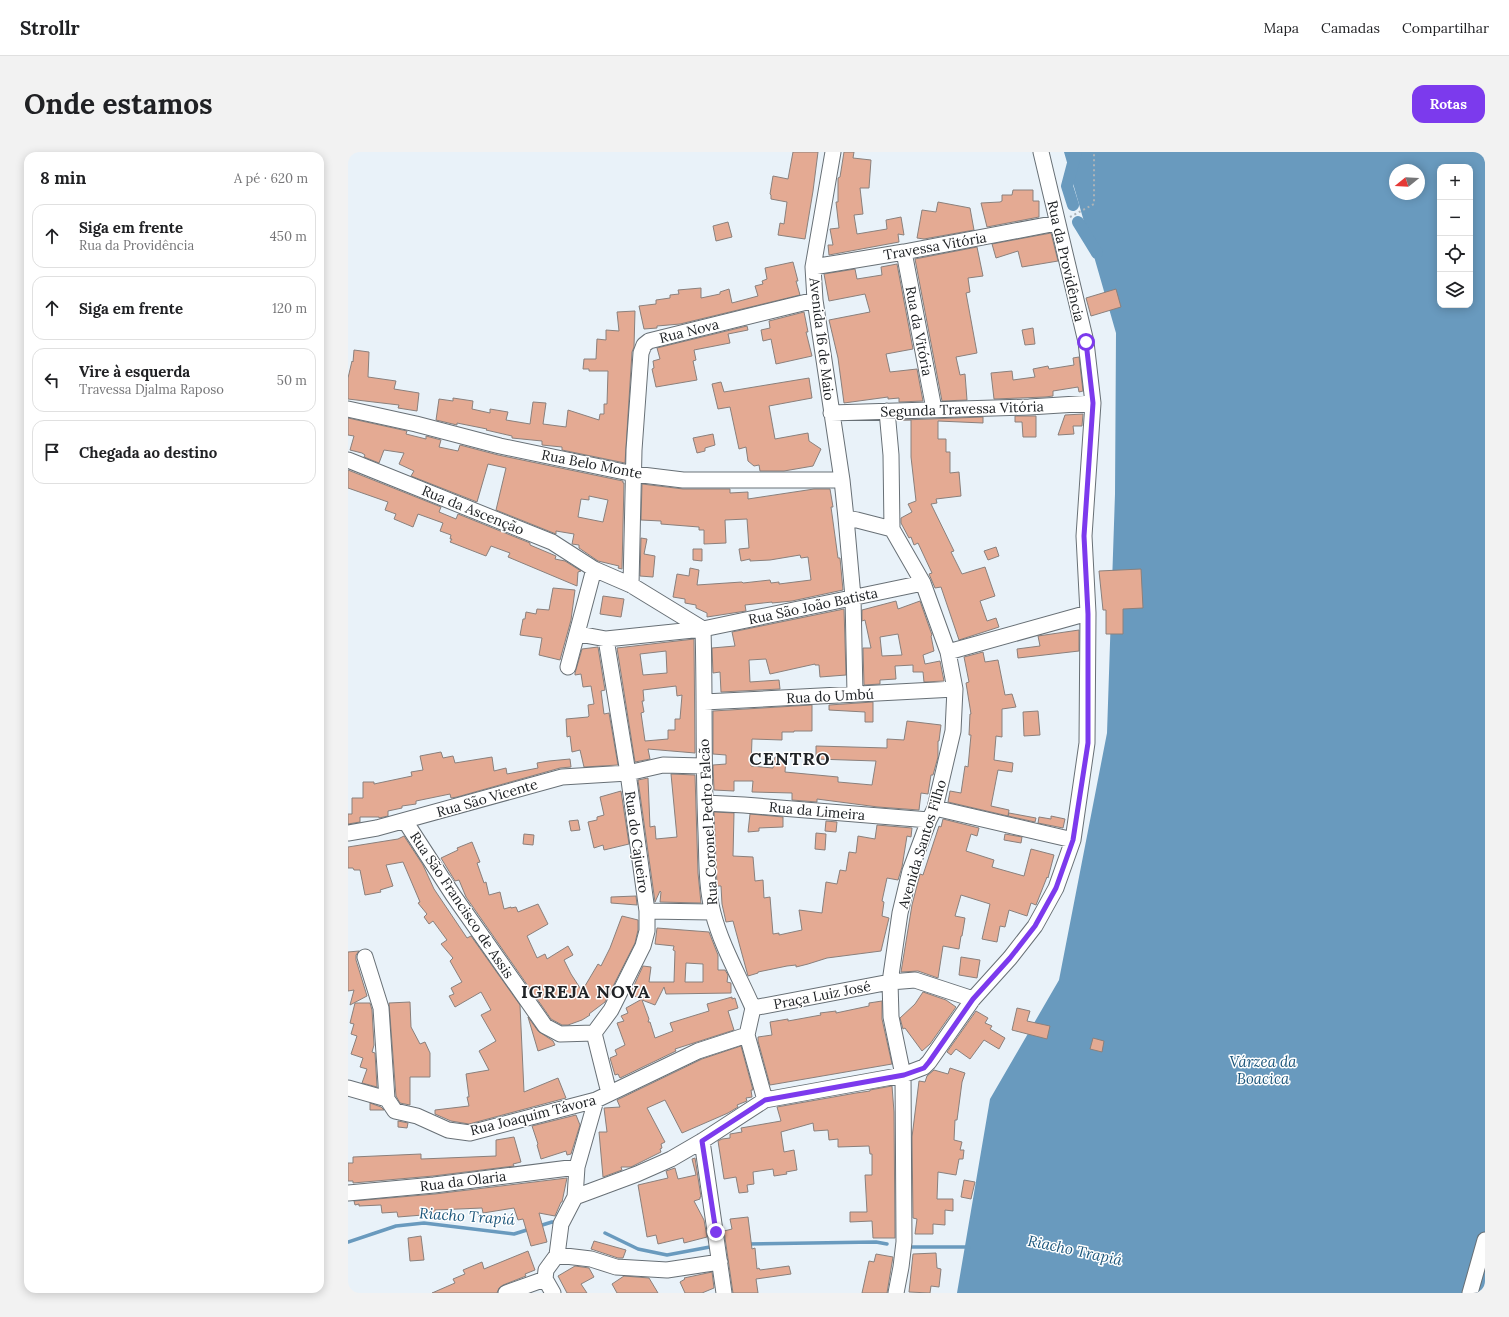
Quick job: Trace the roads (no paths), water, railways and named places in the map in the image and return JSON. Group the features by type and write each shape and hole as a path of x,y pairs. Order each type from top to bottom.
{"street":[{"name":"Avenida 16 de Maio","path":"833,152 813,267 815,300 842,480 846,518 853,597 855,694"},
{"name":"Rua da Providência","path":"765,1100 904,1075 924,1068 973,999 1010,958 1035,926 1056,888 1073,840 1088,743 1088,614 1084,536 1093,403 1086,342 1041,152"},
{"name":"Travessa Vitória","path":"813,267 904,252 1057,223"},
{"name":"Rua da Vitória","path":"904,252 934,409"},
{"name":"Rua Nova","path":"634,474 636,412 641,352 644,345 649,341 815,300"},
{"name":"Segunda Travessa Vitória","path":"831,413 1029,407 1093,403"},
{"name":"Rua Belo Monte","path":"348,409 416,424 500,446 634,474 683,480 842,480"},
{"path":"846,518 892,529 891,455 887,411"},
{"name":"Rua da Ascenção","path":"348,460 552,542 594,569 631,585 703,629"},
{"path":"631,585 634,474"},
{"name":"Avenida Santos Filho","path":"892,529 923,583 948,652 955,689 953,731 932,814 910,871 900,913 890,982 891,1017 904,1075 904,1242 896,1293"},
{"path":"568,667 594,569"},
{"name":"Rua São João Batista","path":"578,633 606,639 703,629 923,583"},
{"path":"948,652 1088,614"},
{"name":"Rua Coronel Pedro Falcão","path":"703,629 705,803 708,881 712,912 719,933 753,1008"},
{"name":"Rua do Cajueiro","path":"594,1033 611,1010 643,946 647,931 647,911 628,773 606,639"},
{"name":"Rua do Umbú","path":"704,702 955,689"},
{"name":"Rua São Vicente","path":"348,833 405,821 562,777 628,773 664,765 704,766"},
{"name":"Rua da Limeira","path":"705,803 932,814 1073,840"},
{"name":"Rua São Francisco de Assis","path":"405,821 452,895 545,1026 560,1034 594,1033"},
{"path":"647,911 712,912"},
{"path":"348,1088 387,1099 381,1008 365,957"},
{"name":"Praça Luiz José","path":"753,1008 890,982 915,980 973,999"},
{"path":"575,1197 637,1174 670,1159 702,1141 765,1100 747,1035 753,1008"},
{"path":"553,1293 545,1279 546,1270 557,1255 564,1217 575,1197 577,1167 603,1097 594,1033"},
{"name":"Rua Joaquim Távora","path":"387,1099 395,1111 399,1113 417,1116 448,1130 470,1133 603,1097 698,1051 747,1035"},
{"path":"702,1141 724,1293"},
{"name":"Rua da Olaria","path":"348,1193 434,1185 577,1167"},
{"path":"1470,1293 1485,1240"},
{"path":"557,1255 591,1259 616,1266 667,1270 719,1258"},
{"path":"506,1293 545,1279"}],"water":[{"name":"Várzea da Boacica","path":"1064,152 1485,152 1485,1293 957,1293 990,1099 1059,980 1107,733 1115,494 1116,333"}],"waterway":[{"path":"1073,205 1067,186 1076,152"},
{"path":"1078,222 1097,253"},
{"name":"Riacho Trapiá","path":"539,1226 552,1222 558,1223"},
{"name":"Riacho Trapiá","path":"348,1242 396,1226 424,1223 514,1234 530,1229"},
{"name":"Riacho Trapiá","path":"605,1233 638,1249 667,1255 715,1246"},
{"name":"Riacho Trapiá","path":"747,1244 876,1242 887,1244"},
{"name":"Riacho Trapiá","path":"907,1247 969,1247"}],"district":[{"name":"CENTRO","path":"790,758"},
{"name":"IGREJA NOVA","path":"586,991"}]}
